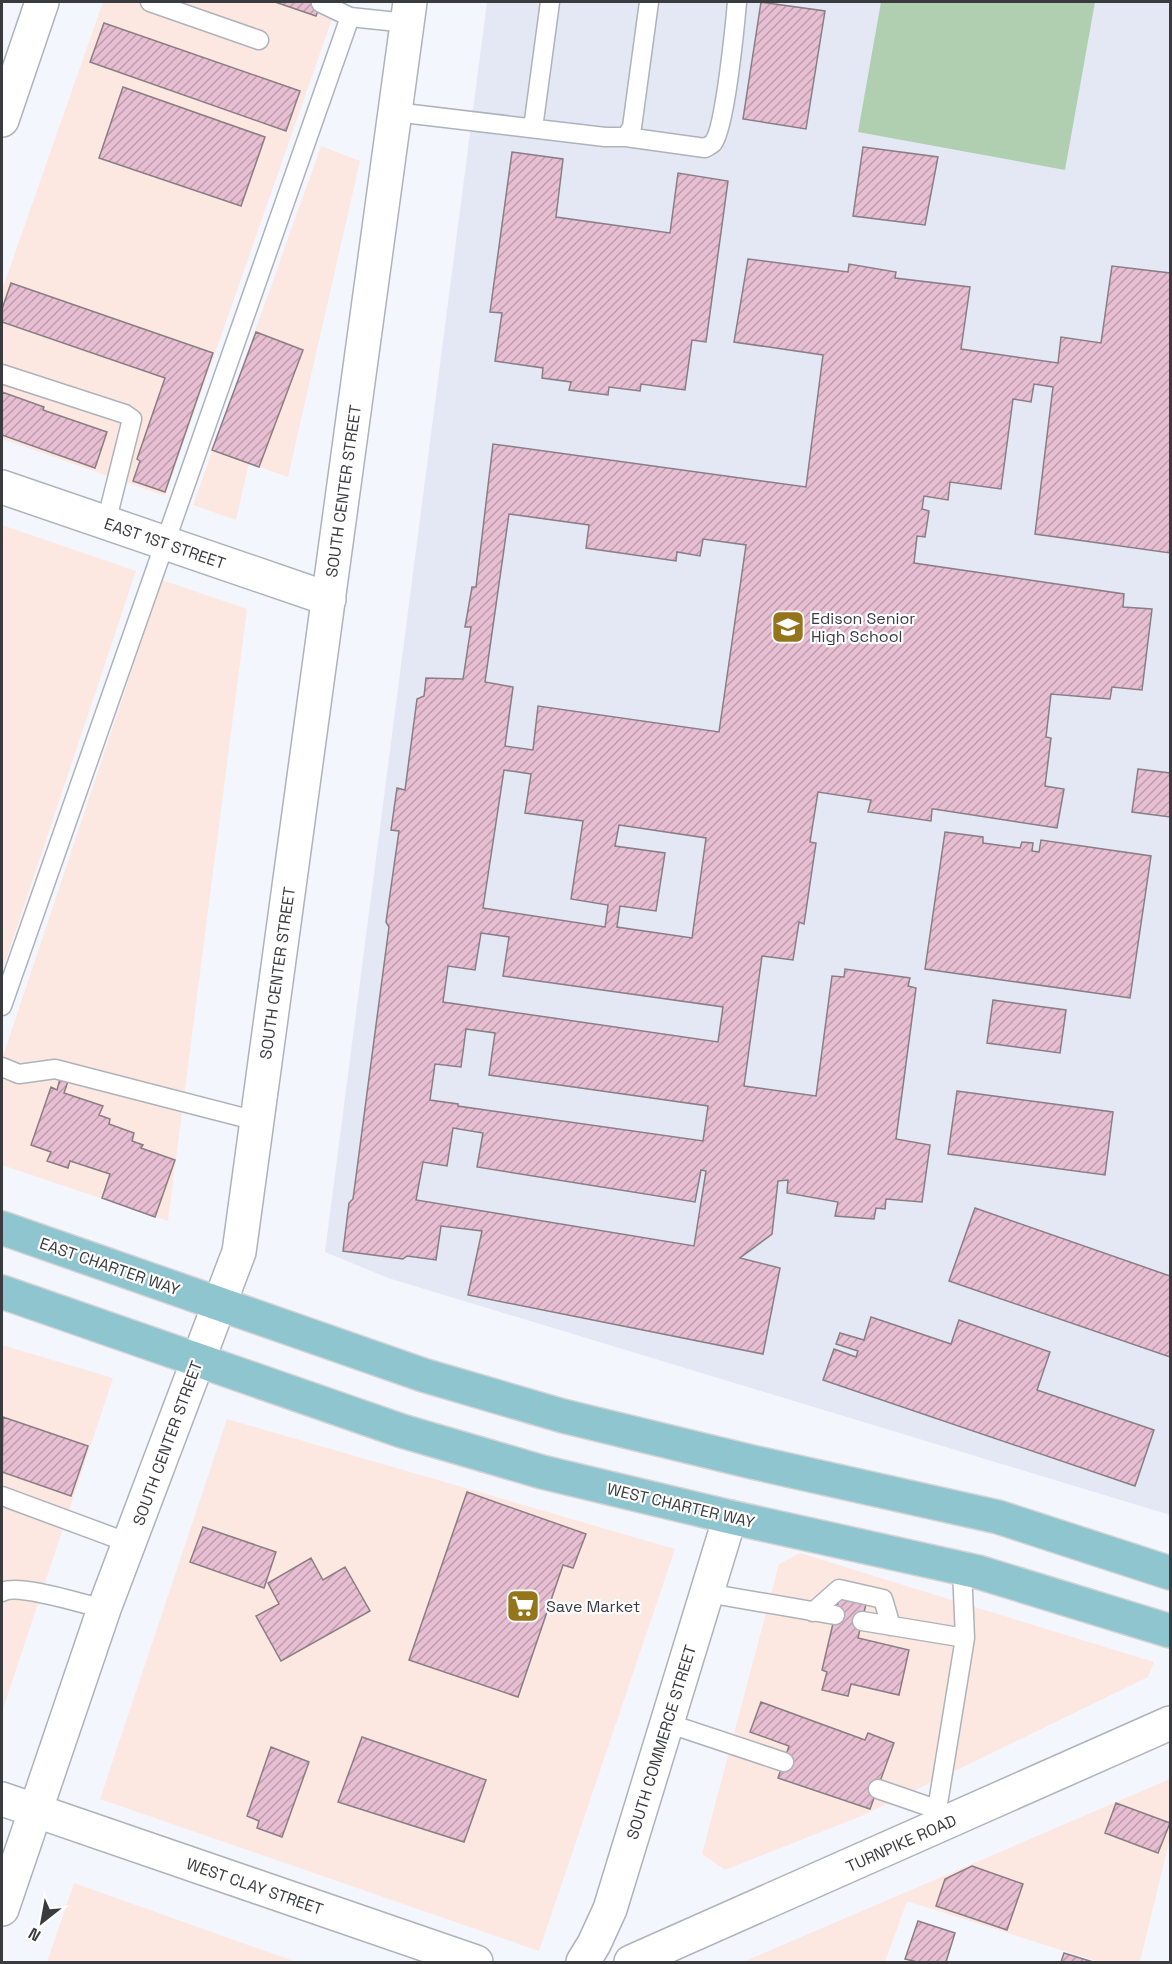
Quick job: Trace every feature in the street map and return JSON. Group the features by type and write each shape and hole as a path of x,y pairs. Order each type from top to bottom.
{"main road":[{"path":"2,120 42,2"},
{"name":"SOUTH CENTER STREET","path":"2,1909 104,1609 239,1252 409,12"},
{"name":"EAST 1ST STREET","path":"2,487 328,599"},
{"name":"EAST CHARTER WAY","path":"2,1228 219,1304"},
{"path":"2,1292 198,1359"},
{"path":"219,1304 423,1375 563,1416 741,1460 998,1517 1170,1573"},
{"name":"WEST CHARTER WAY","path":"198,1359 402,1431 542,1472 963,1569 1170,1631"},
{"name":"SOUTH COMMERCE STREET","path":"583,1962 610,1909 730,1517"},
{"name":"TURNPIKE ROAD","path":"631,1962 935,1819 1170,1723"},
{"name":"WEST CLAY STREET","path":"2,1799 476,1962"}],"lane":[{"path":"150,2 259,40"},
{"path":"533,128 550,2"},
{"path":"626,138 632,127 649,2"},
{"path":"395,112 705,148 714,142 719,128 732,53 737,2"},
{"path":"321,3 350,17 409,12"},
{"path":"2,1006 350,17"},
{"path":"2,374 125,414 132,419 106,523"},
{"path":"2,1067 19,1074 55,1070 257,1121"},
{"path":"2,1496 129,1543"},
{"path":"878,1789 935,1819 965,1638 963,1569"},
{"path":"2,1592 8,1588 22,1589 104,1609"},
{"path":"813,1612 839,1589 883,1599 891,1626"},
{"path":"707,1593 835,1615"},
{"path":"862,1621 965,1638"},
{"path":"667,1724 784,1762"}],"shaded area":[{"path":"103,2 338,2 165,496 2,439 2,290"},
{"name":"Edison Senior High School","path":"487,2 1170,2 1170,1515 388,1278 325,1252"},
{"path":"321,146 360,161 288,477 249,463 236,520 193,505"},
{"path":"2,525 136,571 2,972"},
{"path":"162,580 247,609 168,1221 2,1165 2,1059"},
{"path":"2,1345 113,1378 2,1712"},
{"path":"227,1419 675,1549 539,1951 100,1799"},
{"path":"800,1553 1154,1662 1148,1677 864,1815 725,1870 702,1854 779,1564"},
{"path":"1170,1779 1170,1838 1140,1962 1099,1962 907,1901 885,1962 743,1962"},
{"path":"74,1883 257,1948 297,1962 47,1962"}],"green space":[{"path":"881,2 1095,2 1065,170 858,132"}],"building":[{"path":"275,2 321,2 316,16"},
{"path":"761,2 825,11 806,129 743,119"},
{"path":"104,23 300,91 286,131 90,62"},
{"path":"123,87 265,137 241,206 99,158"},
{"path":"863,147 938,157 925,225 853,216"},
{"path":"512,152 563,159 556,217 670,233 678,173 728,181 706,342 692,340 685,390 641,384 640,391 609,387 608,395 569,390 571,382 542,378 543,368 495,361 502,313 490,312"},
{"path":"748,259 848,272 849,264 896,272 895,278 970,287 961,349 1058,363 1061,337 1101,343 1112,266 1170,273 1170,553 1035,534 1053,387 1034,384 1031,402 1013,399 1001,489 950,482 948,500 924,496 922,509 929,511 925,537 917,536 914,563 1124,594 1123,607 1152,609 1142,690 1112,687 1110,699 1051,694 1046,737 1051,738 1045,786 1064,789 1057,828 934,809 932,809 931,821 868,812 871,800 818,792 810,842 816,843 804,924 799,922 793,960 762,956 744,1086 816,1096 832,976 844,977 845,969 910,978 908,986 916,988 896,1139 930,1145 922,1202 886,1199 885,1209 876,1208 874,1219 835,1216 838,1202 787,1193 788,1180 778,1181 772,1234 740,1258 780,1268 763,1354 468,1295 482,1231 441,1226 436,1260 407,1256 403,1259 343,1251 349,1203 353,1199 389,927 386,922 399,831 391,830 397,788 405,790 417,699 424,696 426,678 463,679 471,627 465,627 472,587 476,587 493,444 806,487 823,355 734,342","holes":["509,514 589,525 586,548 676,561 677,552 700,556 703,539 746,545 719,732 538,706 533,750 505,746 513,687 485,682","504,770 531,774 525,813 583,821 571,899 608,905 605,927 483,908","619,825 706,838 692,938 617,927 620,906 656,911 665,853 615,846","481,933 509,937 503,976 723,1007 718,1042 443,1002 448,966 475,970","466,1029 495,1033 489,1075 708,1106 703,1141 430,1100 435,1064 461,1067","453,1128 483,1133 477,1167 695,1202 701,1170 706,1171 694,1246 416,1200 423,1162 447,1166"]},
{"path":"11,283 213,353 165,492 133,481 140,461 137,459 165,378 2,322 2,309"},
{"path":"256,332 303,350 259,467 212,450"},
{"path":"2,392 44,407 43,410 107,432 95,468 2,435"},
{"path":"1138,769 1170,773 1170,817 1132,812"},
{"path":"945,832 983,837 983,843 1020,848 1022,842 1033,843 1032,851 1039,852 1041,840 1151,856 1130,998 925,969"},
{"path":"993,1000 1066,1010 1060,1053 987,1043"},
{"path":"60,1079 68,1081 64,1093 103,1106 99,1115 110,1119 109,1124 134,1133 132,1141 143,1145 141,1148 175,1160 155,1217 102,1198 110,1174 70,1161 68,1168 47,1161 51,1152 31,1145 51,1087 57,1090"},
{"path":"957,1091 1113,1112 1105,1175 948,1154"},
{"path":"975,1208 1170,1276 1170,1357 949,1281"},
{"path":"871,1317 951,1344 959,1320 1050,1352 1037,1390 1154,1430 1135,1486 823,1380 834,1349 856,1357 858,1351 836,1344 840,1333 864,1340"},
{"path":"3,1417 88,1446 71,1496 2,1472"},
{"path":"467,1492 586,1534 573,1568 563,1565 518,1697 409,1660"},
{"path":"203,1527 276,1552 264,1588 190,1562"},
{"path":"311,1558 323,1580 345,1567 370,1611 281,1661 256,1616 279,1604 268,1583"},
{"path":"839,1598 866,1604 858,1638 909,1650 899,1695 851,1684 848,1696 822,1690 827,1672 822,1670"},
{"path":"761,1702 865,1740 868,1733 894,1743 870,1809 778,1778 789,1746 750,1732"},
{"path":"362,1737 486,1780 464,1842 338,1802"},
{"path":"271,1747 309,1762 282,1837 257,1828 259,1821 247,1816"},
{"path":"1116,1803 1170,1823 1158,1853 1105,1833"},
{"path":"972,1866 1023,1884 1007,1930 936,1906 945,1879"},
{"path":"918,1921 955,1933 946,1962 917,1962 905,1959"},
{"path":"1064,1953 1093,1962 1061,1962"}],"place":[{"name":"Edison Senior High School","path":"788,627"},
{"name":"Save Market","path":"523,1606"}]}
